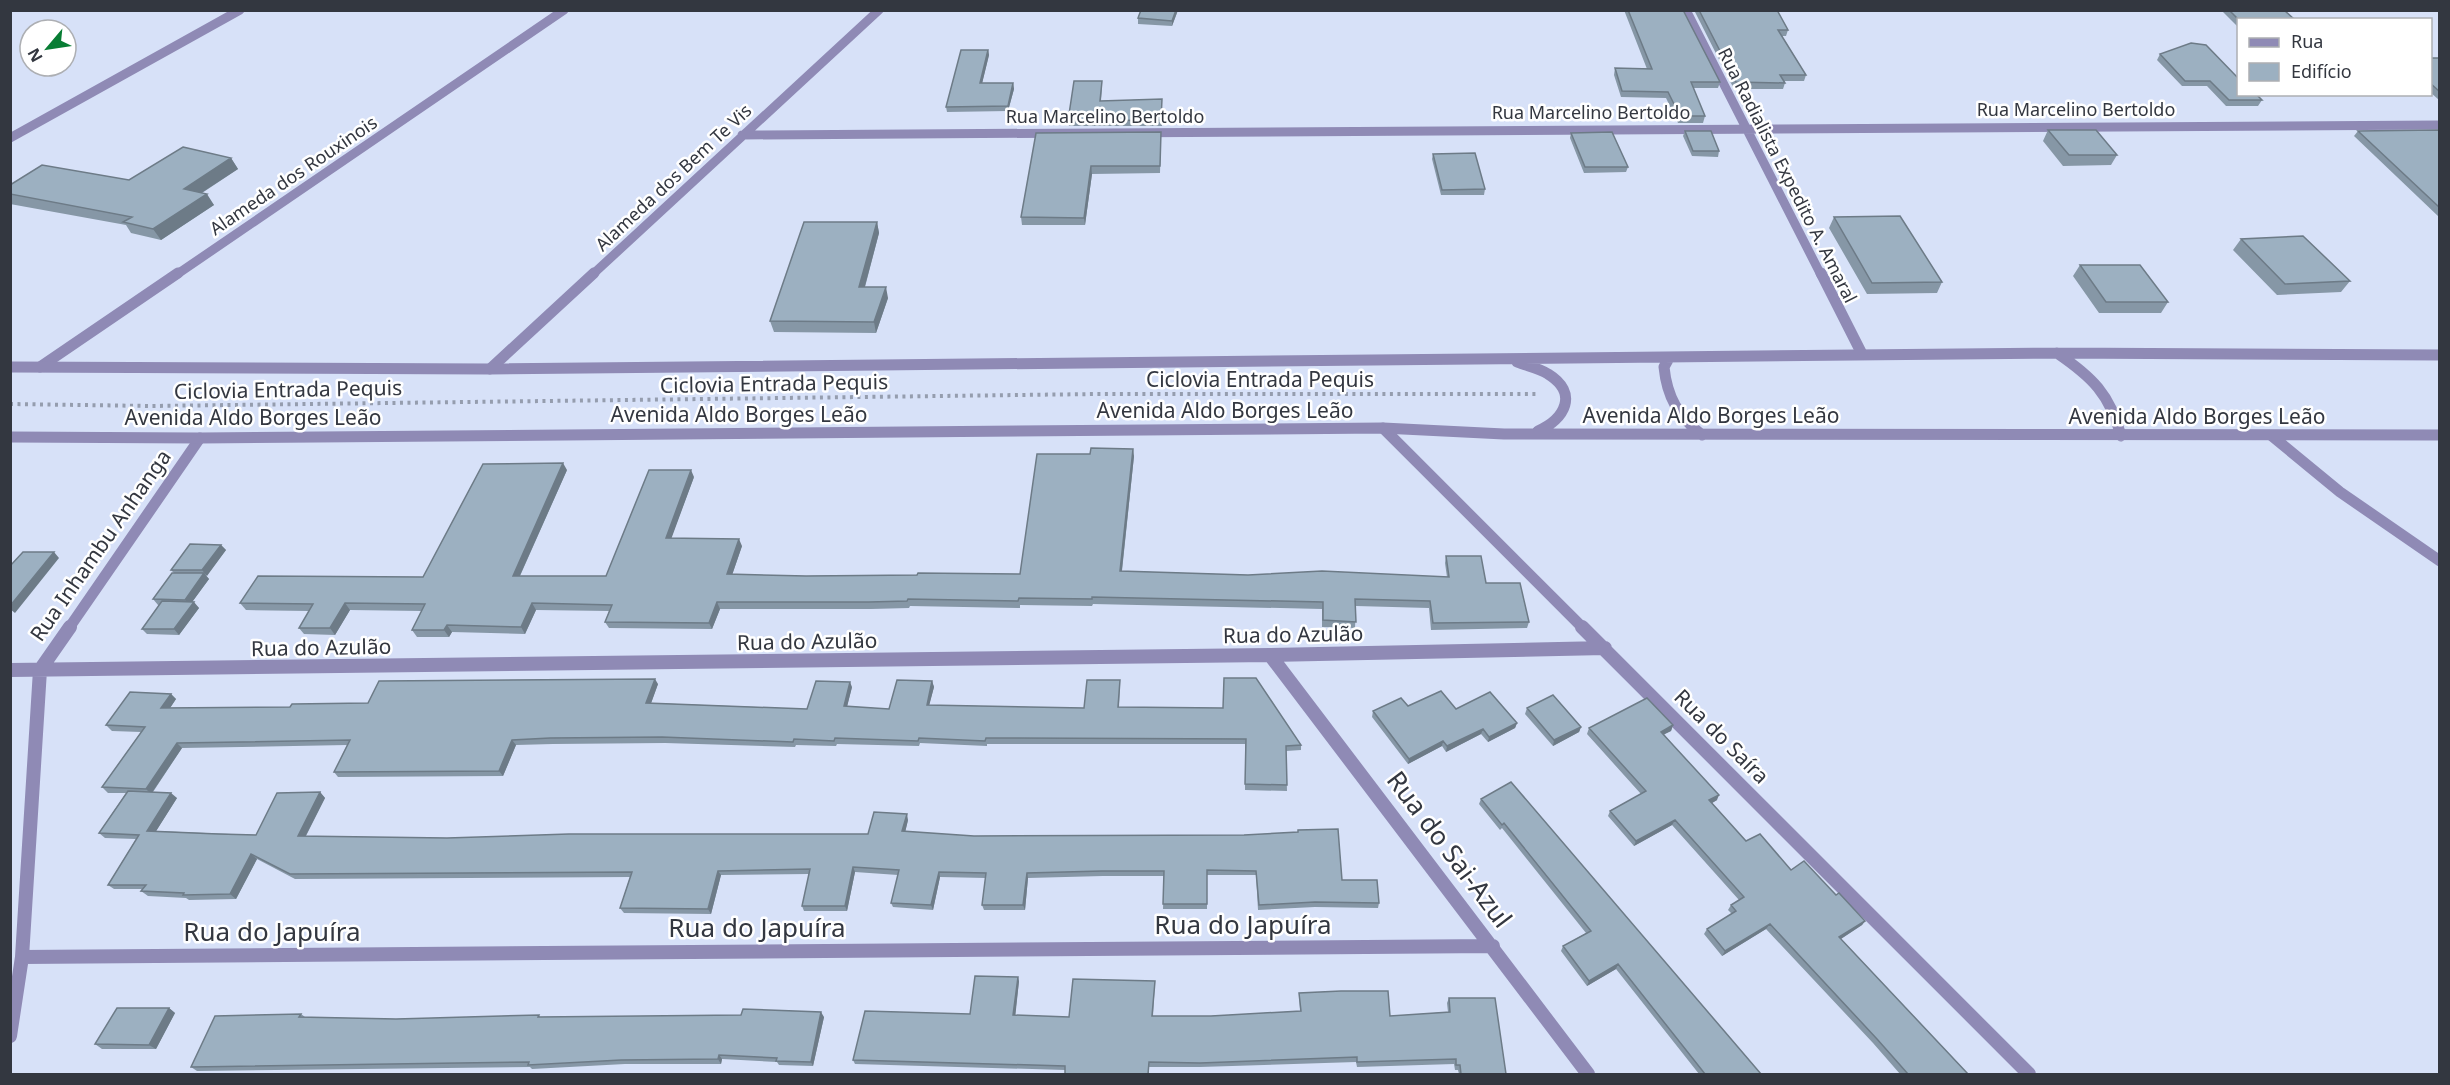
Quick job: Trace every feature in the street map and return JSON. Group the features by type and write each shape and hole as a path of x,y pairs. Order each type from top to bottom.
{"street":[{"path":"10,138 240,10"},
{"name":"Alameda dos Rouxinois","path":"40,367 564,10"},
{"name":"Alameda dos Bem Te Vis","path":"490,369 879,10"},
{"name":"Rua Radialista Expedito A. Amaral","path":"1686,10 1862,354"},
{"name":"Rua Marcelino Bertoldo","path":"742,135 2439,125"},
{"path":"2057,353 2098,383 2110,401 2121,436"},
{"path":"10,367 490,369 1669,358 1862,354 2439,355"},
{"path":"1669,358 1664,367 1670,399 1677,413 1702,435"},
{"path":"1510,359 1550,375 1559,385 1566,399 1563,414 1551,425 1531,434"},
{"name":"Avenida Aldo Borges Leão","path":"10,437 200,438 1383,428 1531,434 2439,435"},
{"name":"Rua do Saíra","path":"1383,428 2029,1074"},
{"path":"2272,436 2340,492 2439,561"},
{"name":"Rua Inhambu Anhanga","path":"10,1036 22,957 40,670 200,438"},
{"name":"Rua do Azulão","path":"10,670 1270,655 1605,648"},
{"name":"Rua do Sai-Azul","path":"1270,655 1588,1074"},
{"name":"Rua do Japuíra","path":"22,957 1493,946"}],"path":[{"name":"Ciclovia Entrada Pequis","path":"10,404 152,406 1097,394 1537,394"}],"building":[{"path":"1141,10 1176,10 1172,21 1138,18"},
{"path":"1628,10 1683,10 1720,82 1691,82 1705,116 1680,116 1668,92 1622,91 1615,68 1652,69"},
{"path":"1699,10 1777,10 1788,30 1778,30 1806,75 1780,75 1785,83 1736,82"},
{"path":"2229,10 2284,10 2293,18 2237,18"},
{"path":"2191,43 2206,45 2237,77 2237,96 2258,96 2262,100 2229,100 2210,81 2185,81 2160,54"},
{"path":"961,50 988,50 980,83 1013,83 1008,106 946,107"},
{"path":"2432,58 2439,58 2439,91 2432,85"},
{"path":"1074,81 1102,81 1100,101 1162,99 1161,120 1068,121"},
{"path":"2048,130 2096,130 2117,155 2069,155"},
{"path":"2439,130 2439,207 2358,131"},
{"path":"1685,131 1711,131 1719,151 1693,151"},
{"path":"1161,132 1160,166 1091,166 1084,218 1021,217 1036,133"},
{"path":"1612,132 1628,167 1585,167 1571,133"},
{"path":"183,147 231,158 184,189 207,194 153,229 123,222 132,217 10,194 10,185 42,165 129,180"},
{"path":"1475,153 1485,189 1442,190 1433,154"},
{"path":"1900,216 1942,282 1872,283 1834,217"},
{"path":"804,222 877,222 859,287 886,287 874,322 770,321"},
{"path":"2303,236 2350,281 2285,284 2241,239"},
{"path":"2080,265 2140,265 2168,302 2106,302"},
{"path":"1091,448 1133,449 1120,571 1248,575 1322,571 1449,577 1446,556 1481,556 1486,583 1520,583 1529,622 1433,623 1430,601 1355,599 1356,622 1323,620 1323,602 1092,597 1092,599 1019,598 1018,601 908,599 907,601 869,602 717,602 709,623 605,622 612,605 532,603 521,627 447,625 444,630 412,630 425,604 345,603 330,628 299,628 313,604 240,603 258,576 423,577 483,464 563,463 513,576 606,576 649,470 691,470 666,538 739,539 727,574 806,576 917,575 918,573 1020,574 1037,454 1090,454"},
{"path":"190,544 221,545 202,570 171,570"},
{"path":"23,552 54,552 10,606 10,566"},
{"path":"172,573 204,573 185,600 153,599"},
{"path":"162,601 194,602 174,629 142,629"},
{"path":"1224,678 1256,678 1301,745 1286,746 1287,785 1245,784 1246,739 986,738 985,741 919,738 918,741 835,738 834,741 794,739 793,742 662,737 512,740 499,771 334,772 350,740 177,743 146,789 102,787 145,727 106,725 130,692 171,694 161,708 290,707 292,704 368,703 379,681 655,679 646,703 807,709 816,681 850,682 844,706 889,709 897,680 932,681 927,705 1084,708 1087,680 1120,680 1118,707 1223,708"},
{"path":"1441,691 1456,709 1490,692 1517,723 1489,737 1483,729 1447,746 1443,741 1409,759 1373,711 1401,698 1408,706"},
{"path":"1553,695 1581,727 1554,740 1527,708"},
{"path":"1647,698 1673,725 1661,732 1719,795 1709,800 1746,841 1760,834 1791,870 1804,861 1865,921 1839,937 1968,1074 1908,1074 1770,924 1725,951 1707,929 1736,911 1731,905 1744,897 1675,820 1636,841 1610,811 1646,791 1589,728"},
{"path":"1511,782 1761,1074 1705,1074 1618,964 1589,981 1563,946 1591,931 1504,823 1502,825 1481,799"},
{"path":"128,791 171,793 147,831 218,834 256,835 277,793 320,792 298,836 447,838 569,834 868,834 874,812 907,814 902,831 974,836 1244,835 1338,829 1342,880 1377,880 1379,903 1315,902 1259,905 1256,871 1207,870 1207,904 1163,904 1164,871 1027,873 1023,905 982,905 986,873 939,872 931,905 891,903 899,870 853,867 845,906 802,906 810,869 718,871 708,909 620,908 632,872 290,874 251,854 230,894 183,895 184,893 141,891 146,885 108,885 139,835 99,833"},
{"path":"975,976 1018,977 1013,1015 1069,1017 1073,979 1155,981 1152,1016 1211,1016 1301,1011 1299,993 1388,991 1390,1016 1450,1012 1449,998 1495,998 1506,1074 1461,1074 1460,1065 1456,1065 1456,1059 1357,1062 1357,1057 1200,1063 1149,1062 1148,1074 1065,1074 1065,1066 853,1060 865,1011 970,1014"},
{"path":"117,1008 169,1008 149,1045 95,1044"},
{"path":"743,1009 821,1012 811,1062 719,1055 718,1059 621,1060 528,1065 529,1062 191,1067 215,1016 301,1014 299,1017 396,1019 539,1015 538,1017 741,1015"}]}
